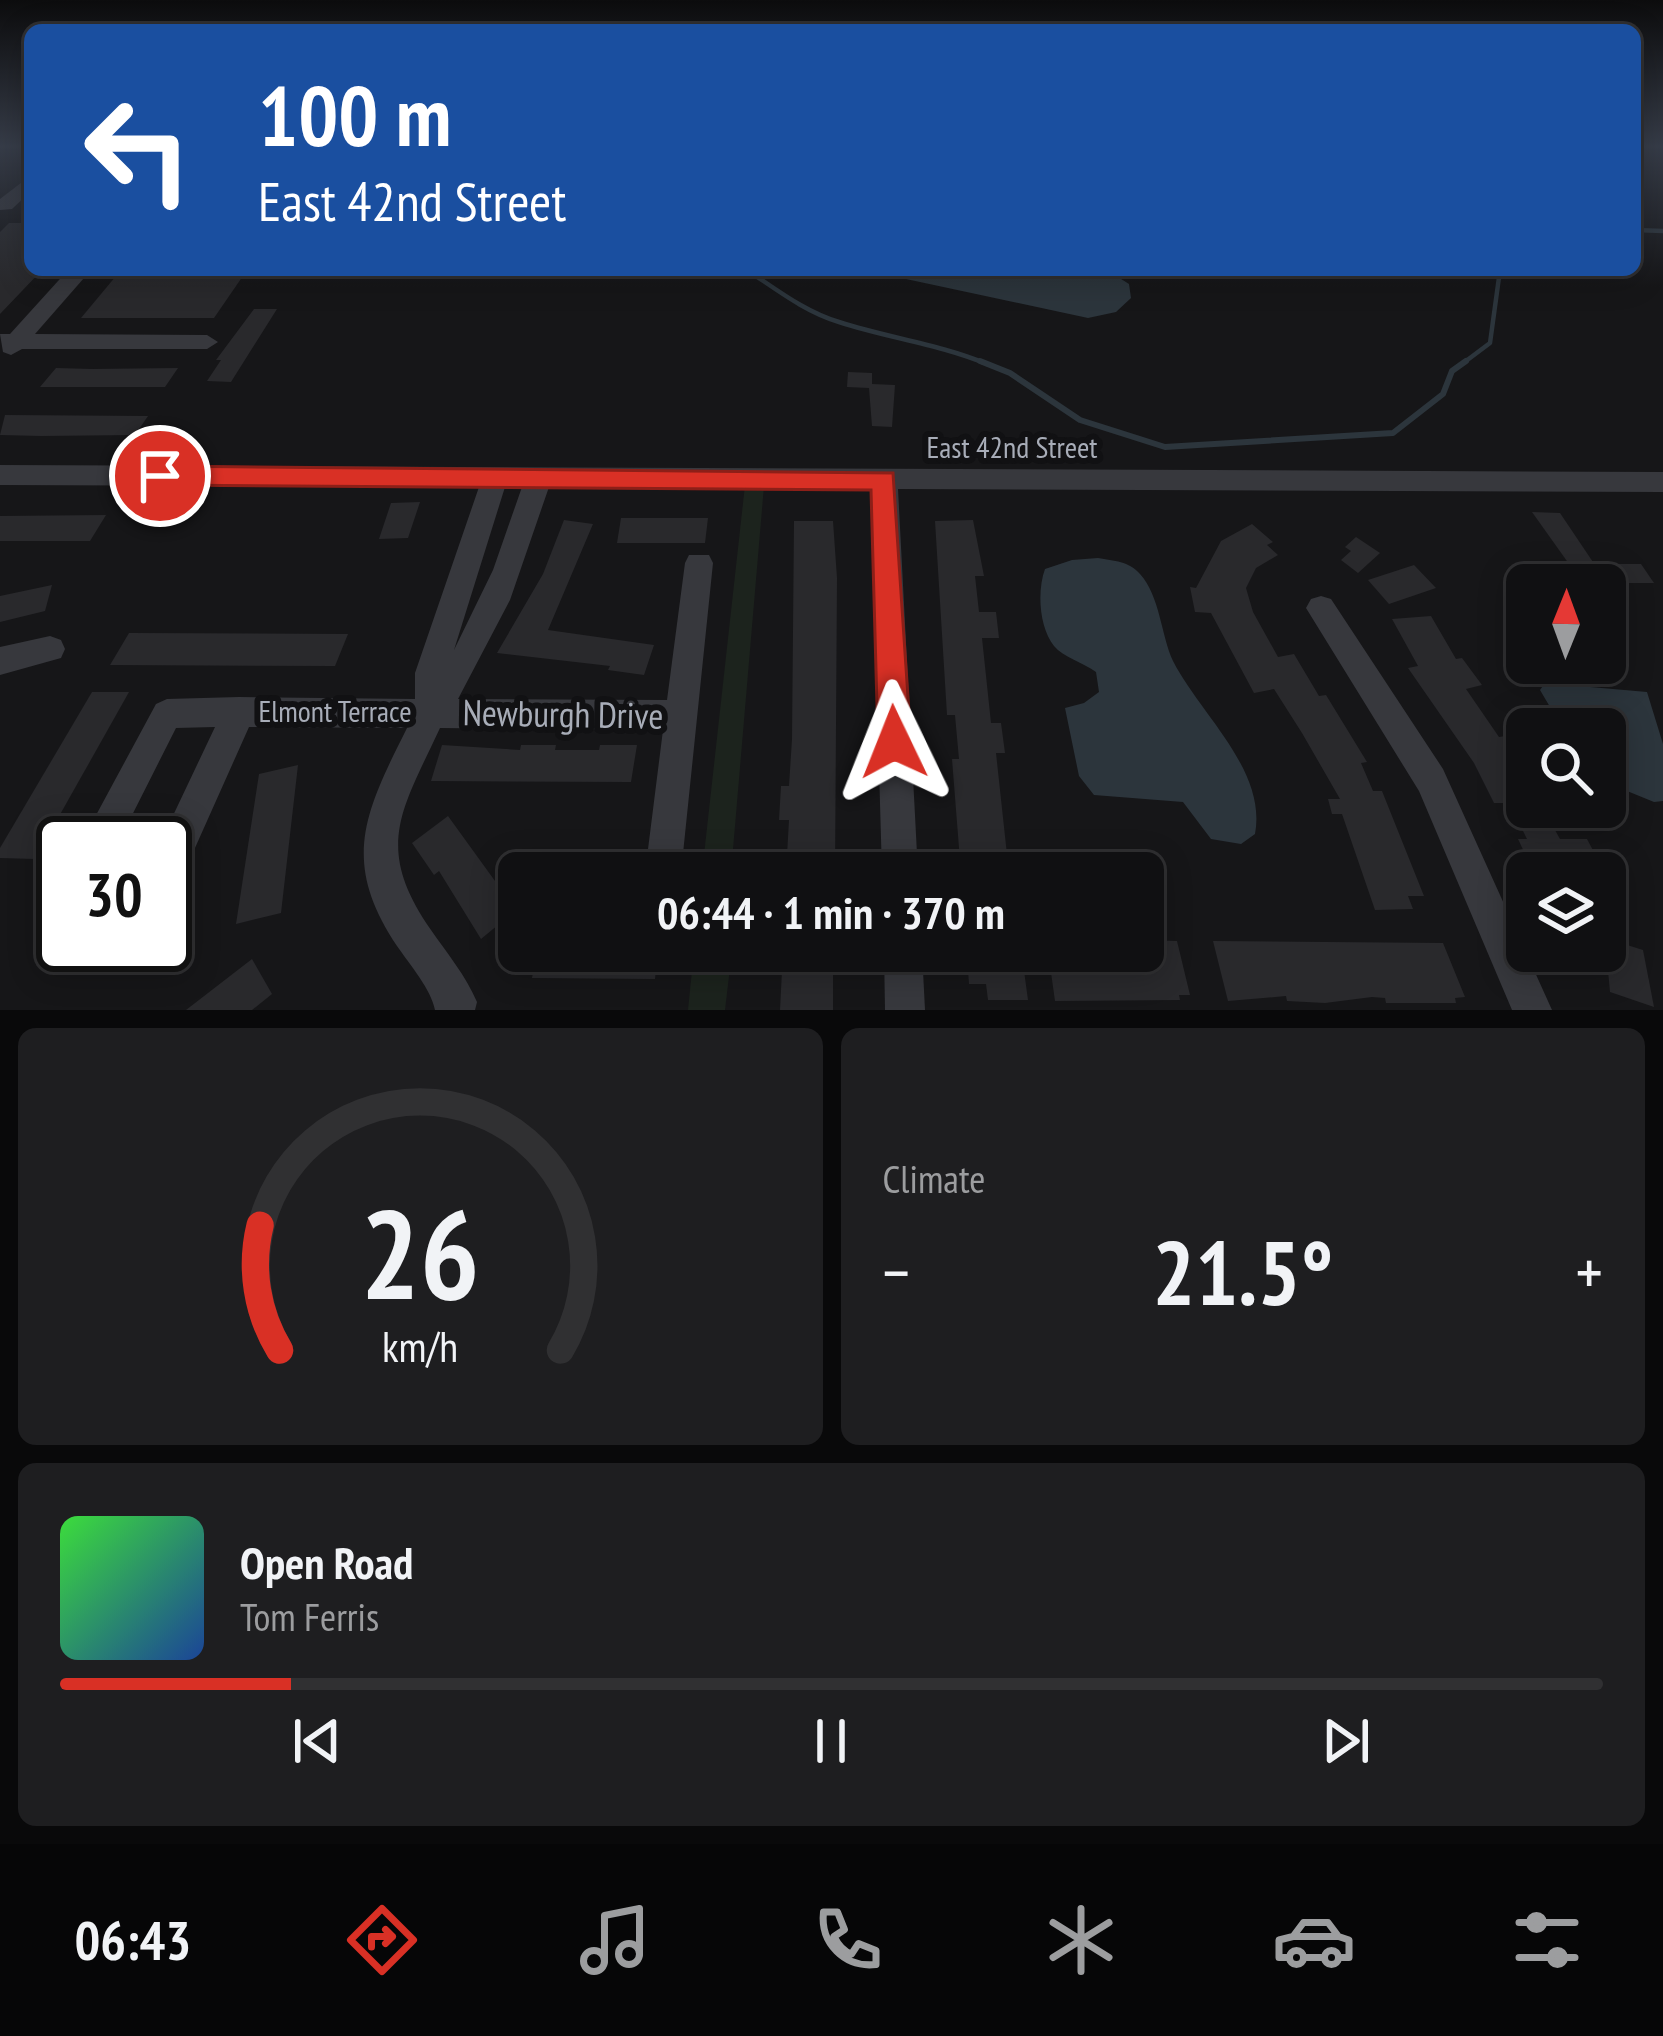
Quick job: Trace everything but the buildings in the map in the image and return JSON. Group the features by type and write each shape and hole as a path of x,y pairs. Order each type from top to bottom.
{"street":[{"path":"5,347 74,276"},
{"path":"5,347 207,342"},
{"name":"East 42nd Street","path":"0,475 1663,482"},
{"name":"Newburgh Drive","path":"460,1007 392,906 380,863 384,812 431,712 431,674 495,478"},
{"path":"431,712 463,668 518,552 538,478"},
{"path":"884,480 899,852"},
{"path":"681,715 699,562"},
{"path":"1321,608 1431,780 1532,1010"},
{"path":"0,661 50,649"},
{"name":"Elmont Terrace","path":"191,816 239,712"},
{"name":"Newburgh Drive","path":"431,712 681,715 665,852"},
{"name":"Elmont Terrace","path":"113,816 167,714 431,712"},
{"path":"904,972 905,1010"}],"shaded area":[{"path":"892,276 1116,276 1129,284 1131,298 1116,312 1088,318"},
{"path":"745,485 764,486 733,852 704,852"},
{"path":"1098,558 1131,566 1147,583 1173,661 1241,765 1256,810 1255,834 1241,844 1211,839 1183,802 1094,795 1079,776 1065,708 1099,692 1096,672 1054,646 1042,619 1041,588 1045,569"},
{"path":"1544,684 1556,684 1647,692 1663,744 1663,801 1626,791 1626,708 1551,708 1540,690"},
{"path":"692,972 730,972 725,1010 688,1010"}],"waterway":[{"path":"1641,230 1663,231"},
{"path":"756,276 826,318 987,364"},
{"path":"1466,361 1490,343 1499,276"},
{"path":"980,361 1010,373 1080,420 1165,447 1393,433 1443,394 1452,371 1466,361"},
{"path":"1462,364 1466,361"}],"route":[{"path":"160,476 884,480 894,742"}]}
